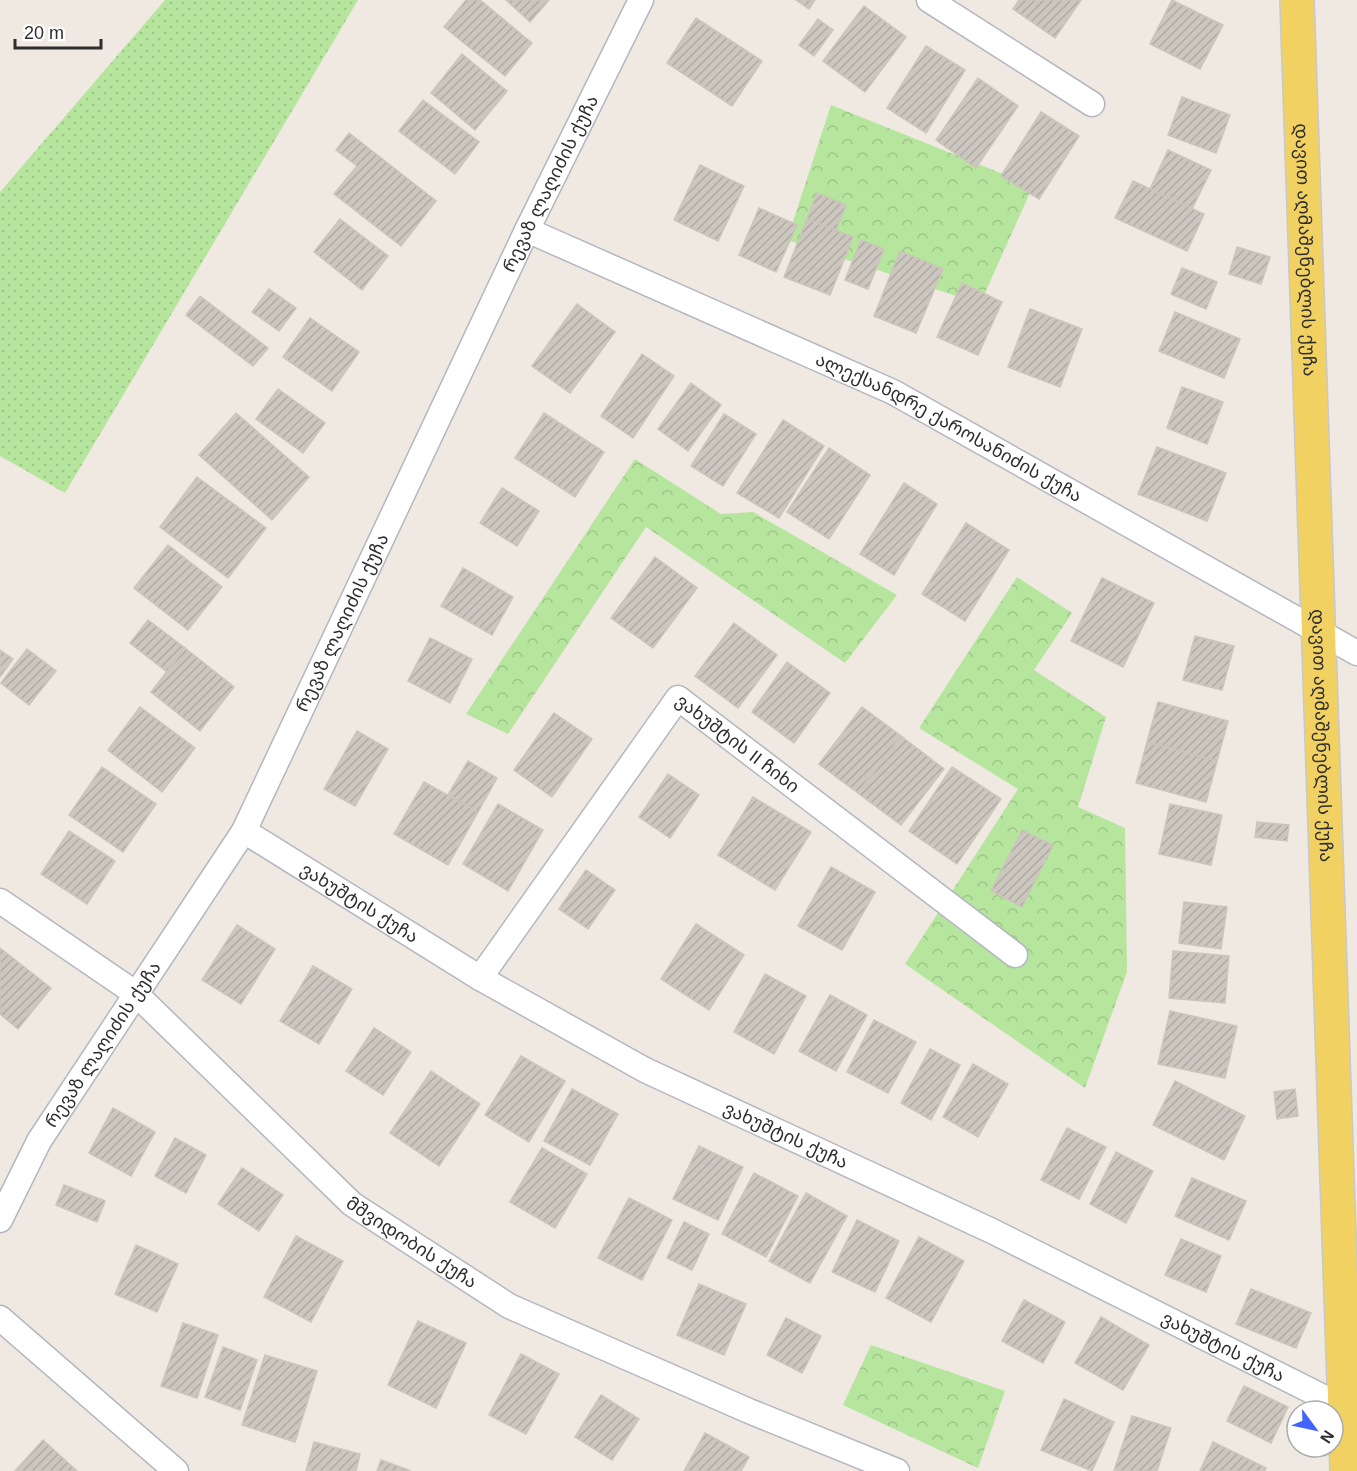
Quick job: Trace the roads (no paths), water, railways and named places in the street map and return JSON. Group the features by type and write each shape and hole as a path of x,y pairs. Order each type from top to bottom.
{"main road":[{"name":"დავით აღმაშენებლის ქუჩა","path":"1298,0 1345,1399"},
{"name":"დავით აღმაშენებლის ქუჩა","path":"1345,1408 1347,1471"}],"street":[{"name":"რევაზ ლაღიძის ქუჩა","path":"0,1220 39,1141 244,831 527,230 641,0"},
{"path":"929,0 1092,104"},
{"name":"ალექსანდრე ქაროსანიძის ქუჩა","path":"527,230 893,392 1357,653"},
{"name":"ვახუშტის II ჩიხი","path":"480,978 678,698 1015,955"},
{"name":"ვახუშტის ქუჩა","path":"244,831 480,978 645,1070 992,1231 1327,1399"},
{"name":"მშვიდობის ქუჩა","path":"0,901 135,993 352,1204 509,1306 748,1411 897,1471"},
{"path":"0,1318 176,1471"}]}
